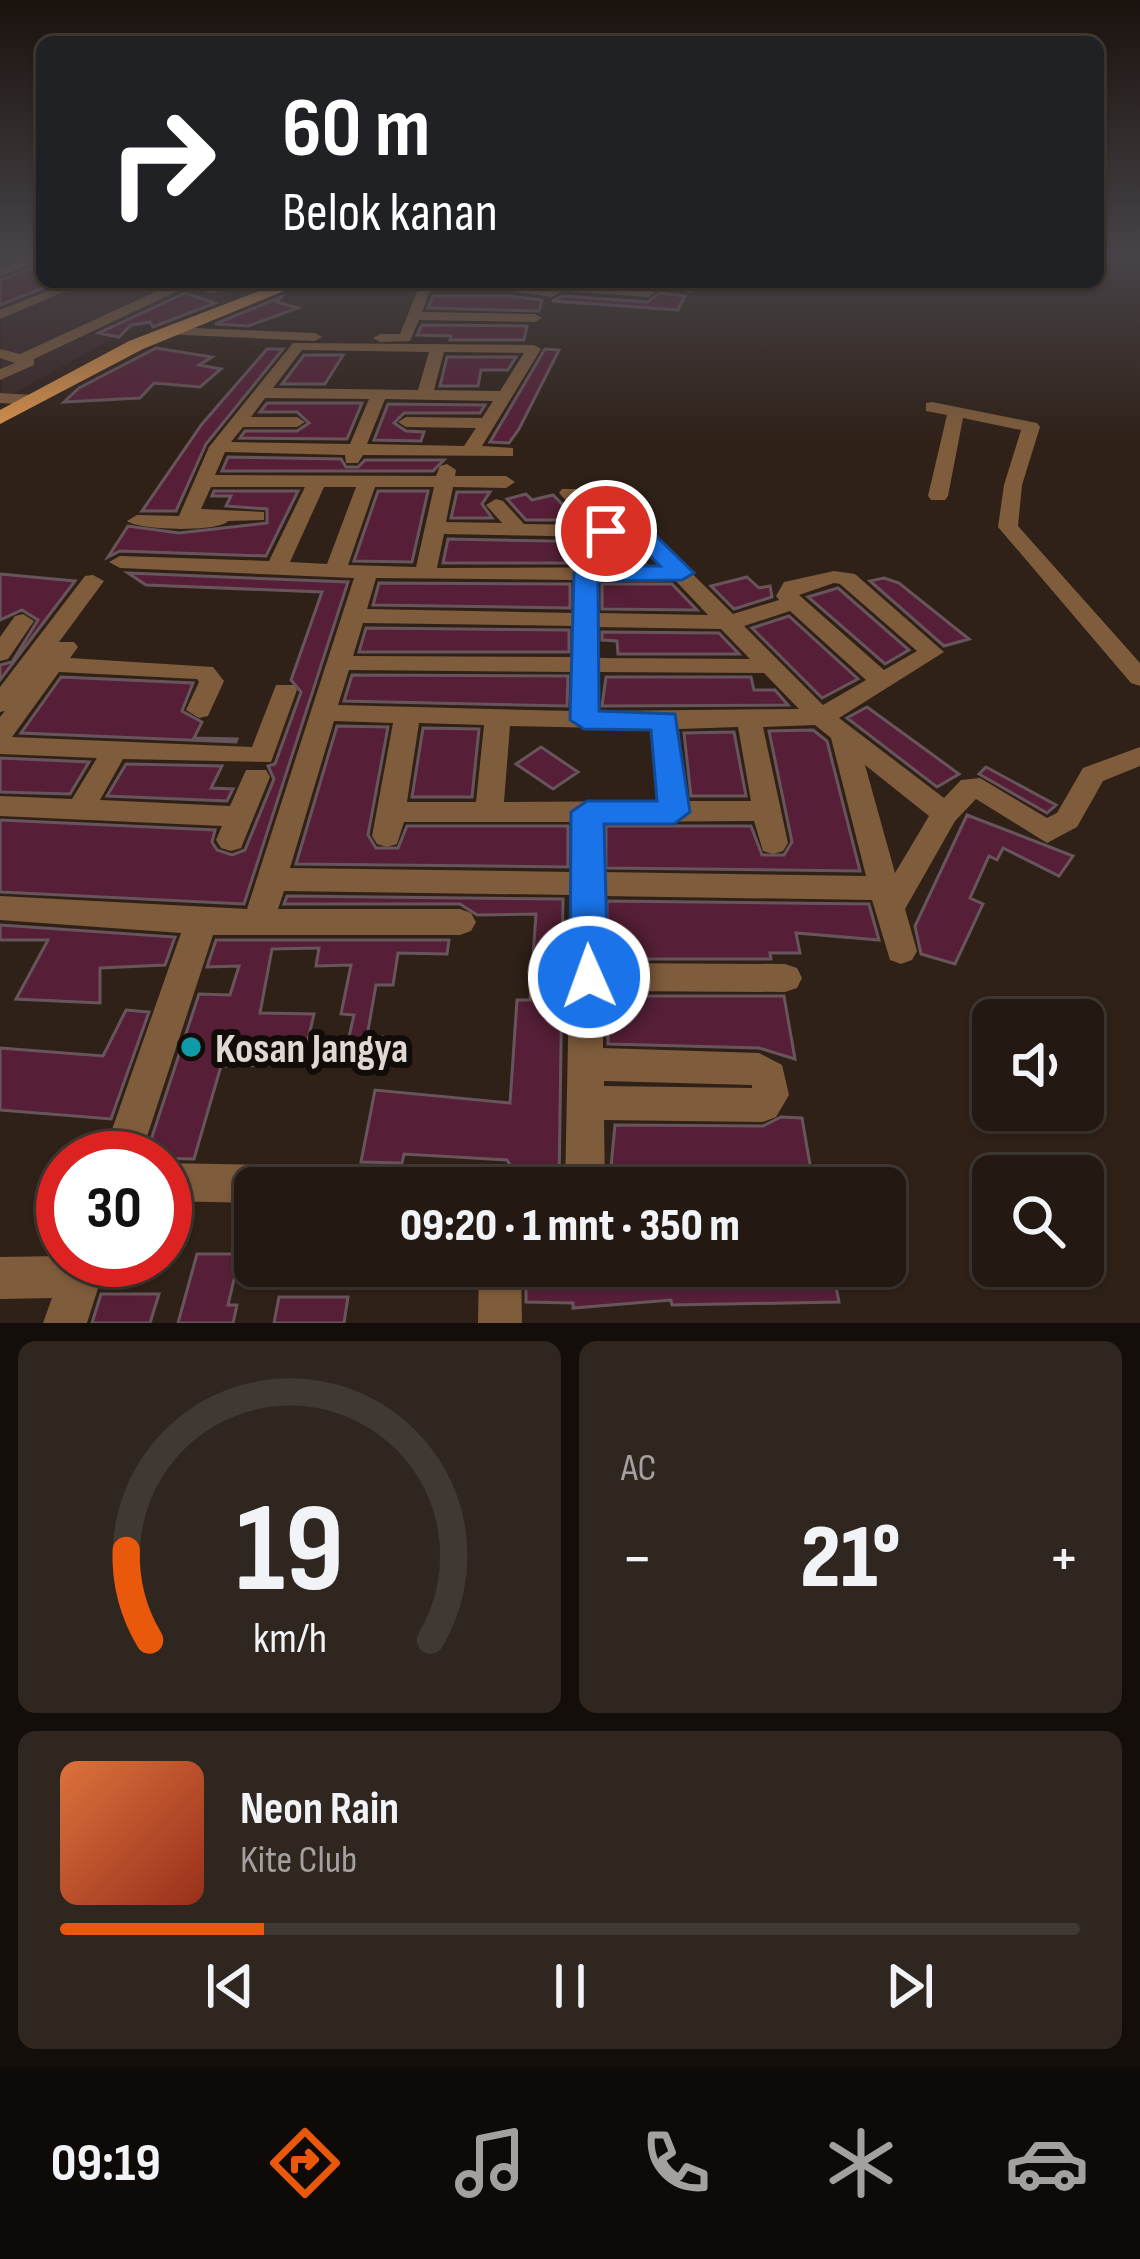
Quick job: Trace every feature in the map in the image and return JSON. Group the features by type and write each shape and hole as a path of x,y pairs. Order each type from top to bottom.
{"main road":[{"path":"0,418 168,331 206,317"}],"street":[{"path":"24,358 109,317"},
{"path":"264,393 343,370 399,341 412,317"},
{"path":"448,317 535,318"},
{"path":"168,331 399,341 496,339"},
{"path":"399,341 438,348 534,349 486,423 461,449 444,482 425,574"},
{"path":"188,518 218,447 264,393 294,348 343,370 379,395 502,395"},
{"path":"425,395 438,348"},
{"path":"0,353 29,362 0,375"},
{"path":"343,481 379,395"},
{"path":"0,398 33,400"},
{"path":"932,407 1030,427 1012,485 1008,527 1140,678"},
{"path":"938,496 956,412"},
{"path":"241,422 297,422 281,448"},
{"path":"406,422 486,423"},
{"path":"424,450 433,422"},
{"path":"218,447 507,452"},
{"path":"207,481 506,482"},
{"path":"335,572 368,481"},
{"path":"276,569 317,482"},
{"path":"569,493 606,531"},
{"path":"137,521 257,516"},
{"path":"435,523 508,518 644,537 820,717 945,814"},
{"path":"197,566 221,519"},
{"path":"121,562 425,574 682,573"},
{"path":"261,914 367,572"},
{"path":"584,720 586,573"},
{"path":"321,712 665,721 820,717 931,654 931,649 844,578 791,587 786,593 882,681"},
{"path":"0,704 93,581"},
{"path":"352,616 732,622 792,603"},
{"path":"0,654 23,620"},
{"path":"0,735 60,656 204,672 212,681 199,710"},
{"path":"337,663 774,666"},
{"path":"0,745 262,756 285,690"},
{"path":"407,715 389,824 489,812 767,811"},
{"path":"489,812 498,717"},
{"path":"749,719 772,843"},
{"path":"665,721 674,812"},
{"path":"844,738 901,951"},
{"path":"80,810 114,751"},
{"path":"888,898 945,814 977,787 1047,832 1067,820 1094,775 1140,756"},
{"path":"0,806 236,828 256,777"},
{"path":"585,1167 587,812"},
{"path":"271,879 586,880 888,898"},
{"path":"0,908 201,922 460,922"},
{"path":"130,1131 201,922"},
{"path":"589,977 785,978"},
{"path":"587,1103 764,1105 771,1095 769,1077 759,1070 588,1064"},
{"path":"192,1182 234,1183"},
{"path":"0,1278 36,1274"},
{"path":"64,1323 77,1287"},
{"path":"500,1287 500,1323"}],"shaded area":[{"path":"1,317 168,317 119,335 2,400"}],"building":[{"path":"134,317 180,317 153,327 150,322 131,325 119,337 99,333"},
{"path":"233,317 274,317 248,326 215,324"},
{"path":"422,325 527,326 524,340 450,340 451,336 417,335"},
{"path":"156,348 212,357 199,365 221,369 200,387 154,383 140,398 64,402 79,388"},
{"path":"267,349 283,349 206,444 176,511 142,511 202,424"},
{"path":"545,349 559,350 519,429 509,443 490,442"},
{"path":"304,355 343,355 325,384 282,384"},
{"path":"447,357 516,357 508,370 481,370 478,386 440,386"},
{"path":"267,403 362,403 347,439 240,438 245,431 297,431 309,423 297,412 260,412"},
{"path":"388,404 485,405 480,413 404,413 394,423 406,431 424,432 421,441 374,440"},
{"path":"228,457 341,459 346,467 358,467 365,460 444,460 433,471 222,471"},
{"path":"214,491 298,491 266,556 120,551 108,557 128,526 179,533 267,523 267,509 226,506 231,496 212,496"},
{"path":"378,491 428,491 412,562 354,561"},
{"path":"457,492 490,492 482,504 492,518 451,518"},
{"path":"526,494 532,500 553,495 578,520 526,520 507,499"},
{"path":"448,539 606,542 636,546 645,563 443,563"},
{"path":"128,573 348,582 244,904 0,892 0,820 215,830 212,842 217,850 232,855 245,850 274,779 268,766 275,764 301,692 291,680 322,592 146,585"},
{"path":"0,574 75,581 0,680 0,665 12,662 38,620 22,610 0,620"},
{"path":"747,577 759,588 770,586 772,597 734,609 711,586"},
{"path":"884,578 899,583 969,639 944,646 870,581"},
{"path":"379,583 570,584 570,608 373,605"},
{"path":"602,584 672,584 697,610 602,609"},
{"path":"838,588 909,650 885,664 808,597"},
{"path":"789,616 858,679 822,698 752,628"},
{"path":"366,628 569,630 569,652 359,652"},
{"path":"602,632 719,633 739,654 618,654 617,641 602,640"},
{"path":"352,675 568,676 567,706 344,701"},
{"path":"61,677 193,683 182,711 202,722 194,738 236,742 21,733"},
{"path":"606,677 751,677 754,690 775,690 788,705 602,706"},
{"path":"867,707 959,774 937,787 847,718"},
{"path":"337,726 388,727 368,835 376,848 398,848 407,826 568,826 568,867 296,864"},
{"path":"423,728 479,729 472,797 412,797"},
{"path":"813,730 827,741 860,871 606,868 606,826 751,826 762,855 784,855 792,842 769,731"},
{"path":"734,732 746,796 691,796 684,733"},
{"path":"541,747 578,772 553,789 516,764"},
{"path":"0,758 89,762 70,794 0,792"},
{"path":"126,764 222,766 211,788 233,789 227,801 107,796"},
{"path":"986,767 1056,805 1047,813 979,774"},
{"path":"967,815 1073,856 1059,876 1003,848 997,860 989,856 970,898 983,904 955,964 921,954 915,926"},
{"path":"287,896 563,899 559,1167 512,1167 507,1160 404,1154 402,1163 361,1162 375,1090 510,1103 517,1000 530,1000 536,914 477,915 460,904 284,904"},
{"path":"607,901 869,904 879,940 796,933 800,953 770,953 771,959 607,959"},
{"path":"0,925 175,937 165,965 100,968 100,1003 16,999 48,940 0,940"},
{"path":"216,940 449,940 447,954 398,953 393,985 376,985 367,1036 389,1037 384,1060 344,1059 354,1015 341,1014 351,965 316,966 319,948 272,949 260,1013 314,1014 302,1065 221,1066 192,1159 192,1131 154,1131 199,994 230,995 239,966 207,967"},
{"path":"608,996 784,996 795,1059 759,1048 608,1044"},
{"path":"126,1010 149,1012 111,1119 0,1110 0,1048 103,1056"},
{"path":"781,1117 802,1118 810,1167 611,1167 615,1125 763,1126"},
{"path":"197,1254 234,1254 228,1305 237,1305 233,1323 178,1323 188,1287 192,1287"},
{"path":"526,1287 836,1287 839,1302 672,1305 671,1300 573,1308 573,1303 526,1302"},
{"path":"101,1294 159,1294 150,1323 92,1323"},
{"path":"279,1297 348,1297 344,1323 274,1323"}],"place":[{"name":"Kosan Jangya","path":"191,1047"}],"route":[{"path":"589,977 587,812 674,812 665,721 584,720 586,573 682,573 644,537 606,531"}]}
